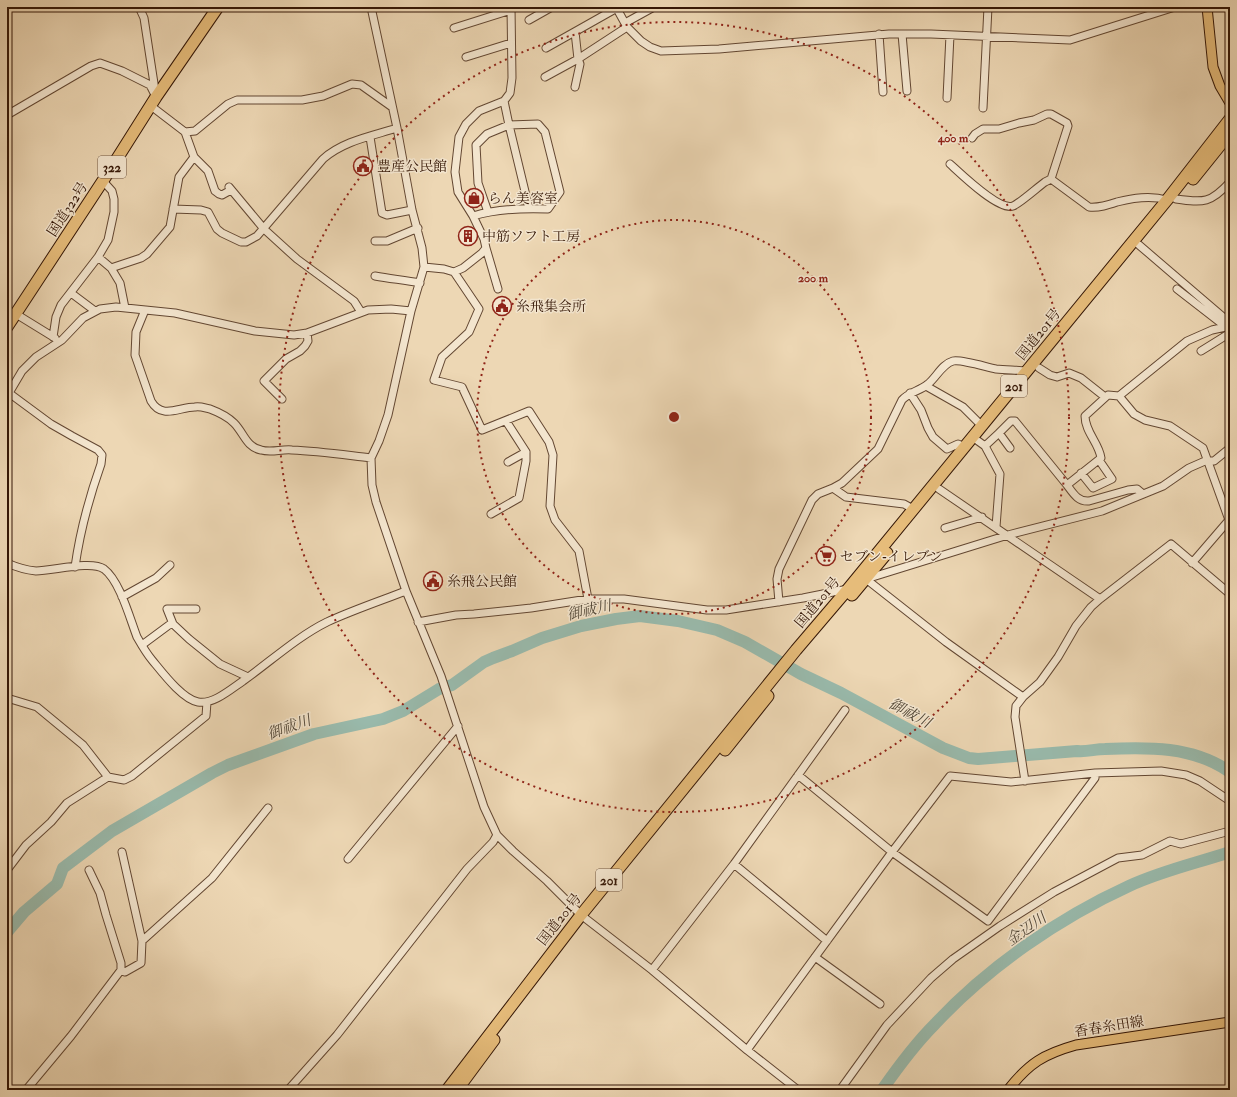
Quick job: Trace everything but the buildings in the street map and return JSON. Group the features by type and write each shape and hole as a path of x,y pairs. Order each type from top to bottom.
{"highway":[{"name":"国道322号","path":"7,327 103,181 153,101 218,7"},
{"name":"国道201号","path":"798,652 866,579 939,488 982,443 1039,368 1139,245 1230,119"},
{"name":"国道201号","path":"447,1090 848,588 1027,371 1230,133"},
{"name":"国道201号","path":"460,1089 584,917"}],"main road":[{"path":"1207,7 1213,67 1220,86 1230,103"},
{"name":"香春糸田線","path":"1008,1090 1016,1079 1031,1065 1054,1051 1076,1045 1230,1022"}],"street":[{"path":"371,7 397,128 412,210 418,228 424,267 412,310 388,415 371,458 372,485 376,502 406,590 414,606 418,622 441,676 484,807 497,835 584,917 652,970 747,1050 798,1090"},
{"path":"529,20 552,7"},
{"path":"545,77 578,59 654,7"},
{"path":"983,108 988,7"},
{"path":"546,48 617,8 626,25 641,41 650,47 661,51 718,48 879,34 987,36 1070,40 1175,7"},
{"path":"140,8 144,18 153,101"},
{"path":"454,28 511,9 510,93 504,102 479,111 466,124 459,137 455,172 458,192 473,216 484,239 498,289"},
{"path":"575,32 578,59 580,64 575,87"},
{"path":"879,34 883,92"},
{"path":"902,34 907,90"},
{"path":"947,98 950,35"},
{"path":"466,57 511,43"},
{"path":"7,115 91,66 100,63 122,71 150,85 153,101 185,132 194,157 208,171 215,191 222,194 230,188 264,229 297,259 354,301 361,312"},
{"path":"185,132 195,131 228,104 237,100 302,100 323,96 352,84 360,86 392,107"},
{"path":"504,102 508,125 529,208"},
{"path":"950,164 989,198 1005,206 1013,206 1050,179 1068,123 1051,114 1047,114 1034,120 999,129 983,129 972,138"},
{"path":"473,216 488,212 529,208 548,209 560,192 545,132 538,124 508,125 487,134 476,145 478,183 488,212"},
{"path":"172,209 201,210 208,212 217,229 222,233 241,242 246,242 257,236 264,229 323,159 332,151 397,128"},
{"path":"370,137 382,213 387,215 412,210"},
{"path":"111,268 147,254 170,226 179,176 194,157"},
{"path":"1050,179 1089,207 1095,208 1127,200 1156,197 1172,200 1203,201 1219,194 1230,182"},
{"path":"53,337 56,317 61,305 98,257 108,240 114,212 114,199 112,191 103,181"},
{"path":"375,241 387,241 418,228"},
{"path":"1139,245 1229,327"},
{"path":"454,272 463,268 486,248"},
{"path":"98,257 111,268 120,284 125,308"},
{"path":"424,267 444,268 454,272 479,309 469,332 442,357 434,380 462,387 482,430 529,411 549,442 553,455 550,506 555,520 579,552 588,599"},
{"path":"375,276 395,280 403,279 420,283"},
{"path":"1177,289 1229,327"},
{"path":"71,293 95,311"},
{"path":"75,567 83,520 101,464 102,455 98,450 51,424 8,393 26,366 36,357 70,333 83,318 95,311 109,308 125,308 175,313 255,331 294,334 307,332 361,312 376,309 412,310"},
{"path":"145,310 136,332 135,355 144,382 155,407 162,411 195,406 214,410 234,423 246,441 253,447 260,450 307,451 371,458"},
{"path":"16,314 60,341"},
{"path":"1201,351 1229,327"},
{"path":"1067,485 1101,458 1100,452 1085,423 1086,416 1105,397 1108,395 1119,396 1187,341 1212,330 1229,327"},
{"path":"282,399 264,381 286,360 305,346 308,341 307,332"},
{"path":"779,602 777,579 782,562 812,500 818,494 842,484 878,449 902,400 910,393 926,386 944,367 953,361 961,361 997,369 1027,371"},
{"path":"1039,368 1050,376 1069,373 1081,378 1105,397"},
{"path":"926,386 963,407 982,426"},
{"path":"910,393 933,437 947,449 958,444 964,447"},
{"path":"1119,396 1134,414 1145,420 1170,426 1204,448 1229,520 1192,562"},
{"path":"491,514 519,498 526,461 526,452 506,421"},
{"path":"996,527 1000,474 982,443 999,433 1011,421 1016,421 1067,485 1083,502 1128,490 1137,489 1143,494"},
{"path":"999,433 1010,448"},
{"path":"866,579 1008,535 1102,512 1163,486 1189,468 1208,461 1214,461 1230,448"},
{"path":"508,462 526,452"},
{"path":"1081,473 1093,488 1112,479 1099,460"},
{"path":"833,488 846,497 904,504 913,509"},
{"path":"939,488 1100,599"},
{"path":"945,528 982,518"},
{"path":"1024,781 1021,751 1015,717 1016,706 1023,697 1040,682 1058,657 1076,626 1100,599 1171,544 1230,594"},
{"path":"7,563 17,567 37,571 95,566 105,570 113,579 122,597 138,638 151,659 183,695 196,702 207,702 220,696 301,638 327,622 406,590"},
{"path":"122,597 156,578 170,565"},
{"path":"866,579 946,642 1023,697"},
{"path":"418,622 456,615 531,608 588,599 624,599 707,610 726,610 803,598 848,588"},
{"path":"196,609 167,609 173,624 189,639 220,664 248,677"},
{"path":"142,645 169,624 173,624"},
{"path":"7,698 37,707 83,745 108,777 124,780 132,776 206,716 207,702"},
{"path":"652,970 734,864 845,710"},
{"path":"348,859 458,726"},
{"path":"747,1050 892,852 950,776 1011,782 1095,773 1161,771 1186,775 1200,781 1230,801"},
{"path":"798,775 892,852 988,921 1095,778 1095,773"},
{"path":"7,870 26,845 51,822 67,802 108,777"},
{"path":"142,941 212,878 268,808"},
{"path":"840,1090 886,1025 931,978 953,959 1000,926 1054,892 1118,858 1142,855 1170,841 1181,844 1230,831"},
{"path":"288,1090 337,1035 467,869 493,842 497,835"},
{"path":"121,970 125,972 141,963 142,941 122,852"},
{"path":"734,864 827,940"},
{"path":"26,1090 71,1036 121,970 122,963 100,893 89,870"},
{"path":"815,957 880,1004"}],"waterway":[{"path":"143,7 184,7"},
{"name":"御祓川","path":"7,932 24,912 57,884 63,868 112,831 212,773 228,765 314,734 383,719 403,711 439,689 452,685 484,662 493,658 542,638 581,626 616,619 640,616 678,621 717,630 745,642 801,674 841,693 943,748 969,758 978,759 1101,749 1137,748 1170,750 1186,753 1216,763 1230,772"},
{"name":"金辺川","path":"882,1090 914,1048 956,1003 1001,964 1026,946 1077,913 1129,886 1166,872 1230,852"}],"place":[{"name":"豊産公民館","path":"363,166"},
{"name":"らん美容室","path":"474,198"},
{"name":"中筋ソフト工房","path":"468,236"},
{"name":"糸飛集会所","path":"502,306"},
{"name":"セブン-イレブン","path":"826,556"},
{"name":"糸飛公民館","path":"433,581"}]}
